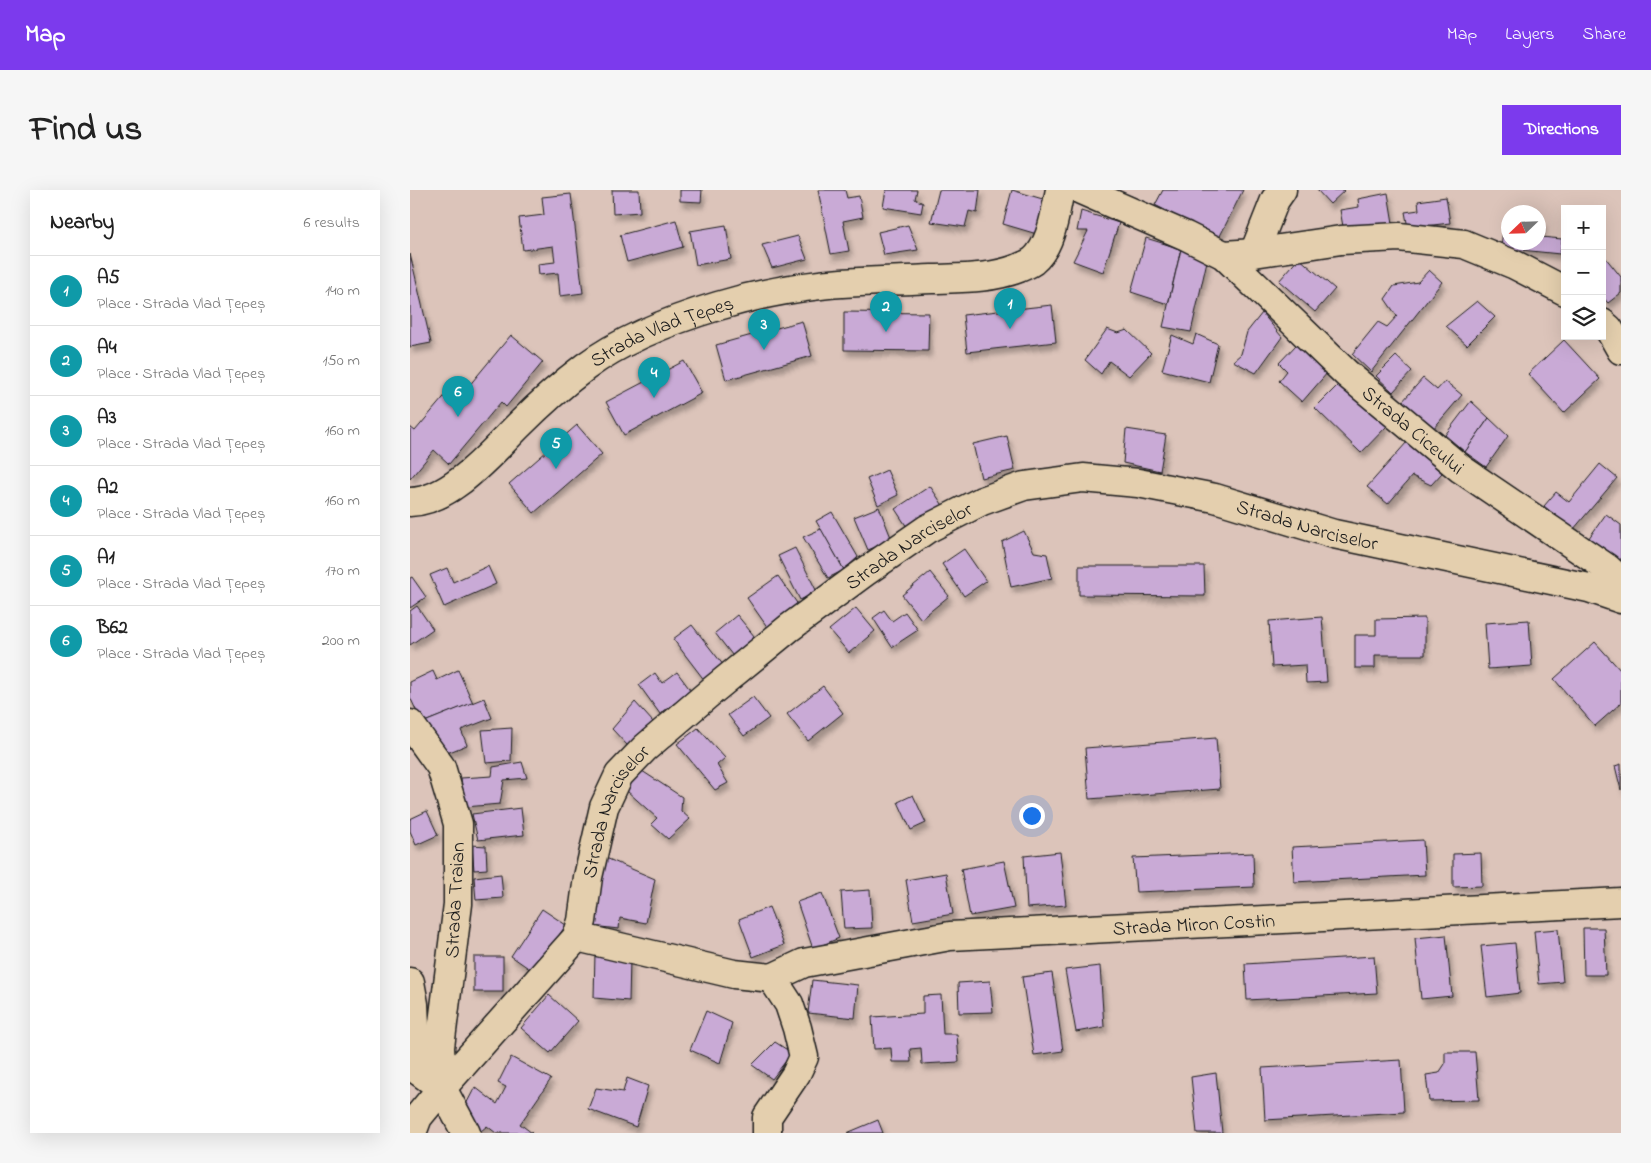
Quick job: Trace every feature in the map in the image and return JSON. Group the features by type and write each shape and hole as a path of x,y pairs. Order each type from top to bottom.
{"street":[{"name":"Strada Vlad Țepeș","path":"410,502 418,502 438,494 460,480 489,456 559,388 586,366 627,341 675,320 756,296 820,285 981,278 1010,271 1032,262 1043,250 1047,240 1060,190"},
{"path":"1254,253 1282,190"},
{"path":"1085,191 1224,255 1254,253 1341,240 1399,237 1464,244 1516,265 1561,290"},
{"name":"Strada Ciceului","path":"1224,255 1347,374 1453,462 1607,568 1621,581"},
{"path":"1606,326 1621,350"},
{"name":"Strada Narciselor","path":"412,1133 418,1117 442,1088 577,937 582,921 588,876 604,807 619,775 646,748 713,690 789,628 927,529 982,501 1024,486 1082,478 1138,483 1206,496 1334,534 1589,588 1621,599"},
{"name":"Strada Traian","path":"410,724 441,767 458,824 458,904 440,1047 442,1088"},
{"name":"Strada Miron Costin","path":"772,978 804,963 950,936 1621,902"},
{"path":"577,937 734,974 772,978 789,1004 804,1057 796,1074 767,1117 767,1133"},
{"path":"410,982 414,1004 414,1074 442,1088 466,1133"}],"building":[{"path":"612,190 639,190 640,212 613,214"},
{"path":"680,190 702,190 701,202 680,201"},
{"path":"818,190 845,190 847,198 859,196 863,217 843,221 849,251 831,254"},
{"path":"886,190 917,190 915,199 923,203 921,213 883,207"},
{"path":"939,190 980,190 977,213 969,211 965,227 931,222"},
{"path":"1012,190 1046,200 1037,234 1003,224"},
{"path":"1163,190 1243,190 1219,238 1155,205"},
{"path":"1317,190 1345,190 1330,204"},
{"path":"1388,193 1393,223 1344,232 1340,210 1359,207 1358,199"},
{"path":"571,194 583,293 560,296 558,273 539,275 538,264 555,262 553,246 523,250 519,218 544,215 542,197"},
{"path":"1446,197 1450,223 1408,228 1405,212 1419,210 1418,201"},
{"path":"1081,211 1119,223 1103,272 1073,261 1088,231 1077,231"},
{"path":"676,220 683,247 627,262 620,235"},
{"path":"726,225 731,259 696,265 690,231"},
{"path":"908,225 918,250 884,255 878,232"},
{"path":"798,236 807,259 772,268 762,245"},
{"path":"1546,237 1561,239 1560,254 1521,250 1546,250"},
{"path":"1146,238 1181,249 1168,304 1131,292"},
{"path":"1181,249 1207,261 1191,332 1163,327"},
{"path":"410,254 431,343 410,347"},
{"path":"1299,258 1335,289 1315,312 1279,281"},
{"path":"1606,258 1621,277 1621,293 1608,303 1606,301"},
{"path":"1429,270 1442,282 1371,372 1352,354 1378,322 1387,327 1397,316 1385,299 1394,286 1418,282"},
{"path":"1477,301 1495,317 1467,345 1446,326"},
{"path":"1052,305 1056,342 967,352 963,315"},
{"path":"844,312 929,313 928,351 844,350"},
{"path":"1262,313 1282,337 1256,373 1233,361 1241,354 1247,332"},
{"path":"802,321 812,356 726,380 716,345"},
{"path":"1107,329 1118,333 1127,330 1151,353 1129,376 1109,361 1101,374 1085,360"},
{"path":"1196,334 1218,344 1209,382 1162,370 1172,335 1193,344"},
{"path":"511,335 543,362 506,407 501,402 449,464 434,450 410,479 410,427 415,431 459,379 468,387"},
{"path":"1564,340 1600,379 1564,413 1528,374"},
{"path":"1297,344 1328,372 1302,402 1279,381 1287,371 1279,363"},
{"path":"1396,356 1412,371 1393,392 1376,376"},
{"path":"684,361 702,393 624,435 606,402"},
{"path":"1423,378 1437,390 1445,381 1462,395 1433,429 1402,402"},
{"path":"1341,382 1387,426 1361,453 1315,408"},
{"path":"1471,401 1489,418 1465,452 1445,435"},
{"path":"1489,418 1508,436 1486,467 1465,452"},
{"path":"577,425 602,454 534,513 509,484"},
{"path":"1126,429 1166,435 1160,471 1123,463"},
{"path":"1007,436 1015,470 981,478 973,444"},
{"path":"1407,442 1442,473 1431,485 1412,476 1388,504 1367,487"},
{"path":"1600,464 1617,478 1573,530 1544,506 1556,492 1569,502"},
{"path":"887,470 898,495 878,505 867,479"},
{"path":"930,486 944,507 909,530 895,509"},
{"path":"879,507 892,540 868,550 854,517"},
{"path":"832,512 858,557 844,570 816,521"},
{"path":"1606,514 1621,525 1621,566 1586,542"},
{"path":"821,529 844,570 828,578 803,537"},
{"path":"1024,531 1034,552 1047,554 1052,578 1011,587 1002,542"},
{"path":"795,548 817,592 800,600 778,556"},
{"path":"964,549 986,581 964,596 942,564"},
{"path":"488,566 496,584 444,607 430,575 447,568 453,582"},
{"path":"1079,566 1204,566 1205,596 1079,595"},
{"path":"930,572 949,596 921,619 902,595"},
{"path":"778,576 799,606 768,628 747,598"},
{"path":"412,577 426,597 410,608 410,578"},
{"path":"417,606 433,629 410,645 410,611"},
{"path":"856,608 875,631 849,653 829,630"},
{"path":"884,610 892,621 905,612 918,630 892,647 873,618"},
{"path":"737,615 759,642 736,660 715,633"},
{"path":"1322,617 1327,682 1306,683 1305,665 1272,667 1269,621"},
{"path":"1425,618 1425,655 1375,655 1375,668 1355,668 1355,635 1376,635 1376,619"},
{"path":"1529,620 1532,666 1488,669 1485,623"},
{"path":"692,625 724,666 705,681 673,639"},
{"path":"1595,642 1621,671 1621,703 1595,726 1554,679"},
{"path":"458,670 473,703 422,723 410,697 410,682 433,671 437,680"},
{"path":"677,672 691,691 660,714 639,685 655,673 662,683"},
{"path":"823,686 843,713 808,741 787,714"},
{"path":"753,697 769,718 744,736 728,715"},
{"path":"484,698 492,718 461,730 467,745 447,753 422,723"},
{"path":"635,702 653,722 628,746 612,729"},
{"path":"512,728 511,761 486,763 482,730"},
{"path":"698,728 725,758 717,765 728,783 715,790 677,744"},
{"path":"1216,738 1220,789 1089,799 1085,748"},
{"path":"522,762 527,778 504,780 500,804 465,807 461,778 492,776 493,767"},
{"path":"1621,764 1621,790 1615,766"},
{"path":"639,769 682,797 681,811 690,819 668,839 651,824 657,818 627,791"},
{"path":"913,795 926,823 911,830 898,802"},
{"path":"521,808 524,835 478,840 472,814"},
{"path":"427,811 438,835 416,845 410,831 410,819"},
{"path":"1423,840 1425,875 1294,882 1292,847"},
{"path":"472,845 486,846 487,869 474,870"},
{"path":"1060,852 1066,905 1027,908 1024,856"},
{"path":"1253,853 1254,887 1136,892 1133,858"},
{"path":"1481,853 1482,886 1453,887 1453,854"},
{"path":"606,858 655,879 646,923 620,918 619,929 592,926"},
{"path":"1004,861 1014,908 970,916 961,869"},
{"path":"946,873 953,914 913,921 906,880"},
{"path":"501,874 503,898 476,900 474,877"},
{"path":"870,890 872,928 844,929 841,892"},
{"path":"822,893 839,938 813,949 797,902"},
{"path":"769,907 784,945 753,957 739,919"},
{"path":"542,909 566,925 534,972 511,956"},
{"path":"1583,928 1604,928 1606,975 1584,975"},
{"path":"1558,929 1563,982 1539,984 1534,931"},
{"path":"1446,935 1452,996 1421,999 1415,938"},
{"path":"1515,943 1520,993 1487,997 1481,946"},
{"path":"595,953 630,959 629,1001 594,998"},
{"path":"1374,956 1377,993 1247,1000 1245,964"},
{"path":"474,957 503,957 503,992 474,992"},
{"path":"1100,966 1104,1027 1076,1032 1065,970"},
{"path":"1052,973 1063,1051 1034,1055 1022,977"},
{"path":"812,980 858,985 855,1018 808,1013"},
{"path":"990,981 993,1012 959,1013 958,983"},
{"path":"549,995 578,1021 550,1053 521,1028"},
{"path":"941,995 943,1034 957,1034 959,1062 922,1064 921,1048 910,1049 911,1062 892,1062 891,1048 874,1049 872,1017 923,1014 923,996"},
{"path":"706,1011 732,1023 720,1063 690,1050"},
{"path":"775,1042 792,1053 772,1079 752,1065"},
{"path":"1445,1052 1475,1052 1479,1100 1429,1101 1426,1075 1439,1073 1445,1064"},
{"path":"511,1057 551,1079 520,1124 532,1133 496,1133 487,1126 481,1131 462,1112 475,1087 497,1104 506,1087 498,1083"},
{"path":"1401,1060 1404,1112 1265,1120 1262,1068"},
{"path":"1216,1073 1222,1133 1197,1133 1191,1077"},
{"path":"627,1078 648,1086 636,1127 588,1109 596,1088 623,1092"},
{"path":"878,1120 883,1133 847,1133"}],"place":[{"name":"A5","path":"1010,329"},
{"name":"A4","path":"886,332"},
{"name":"A3","path":"764,350"},
{"name":"A2","path":"654,398"},
{"name":"B62","path":"458,417"},
{"name":"A1","path":"556,469"}]}
